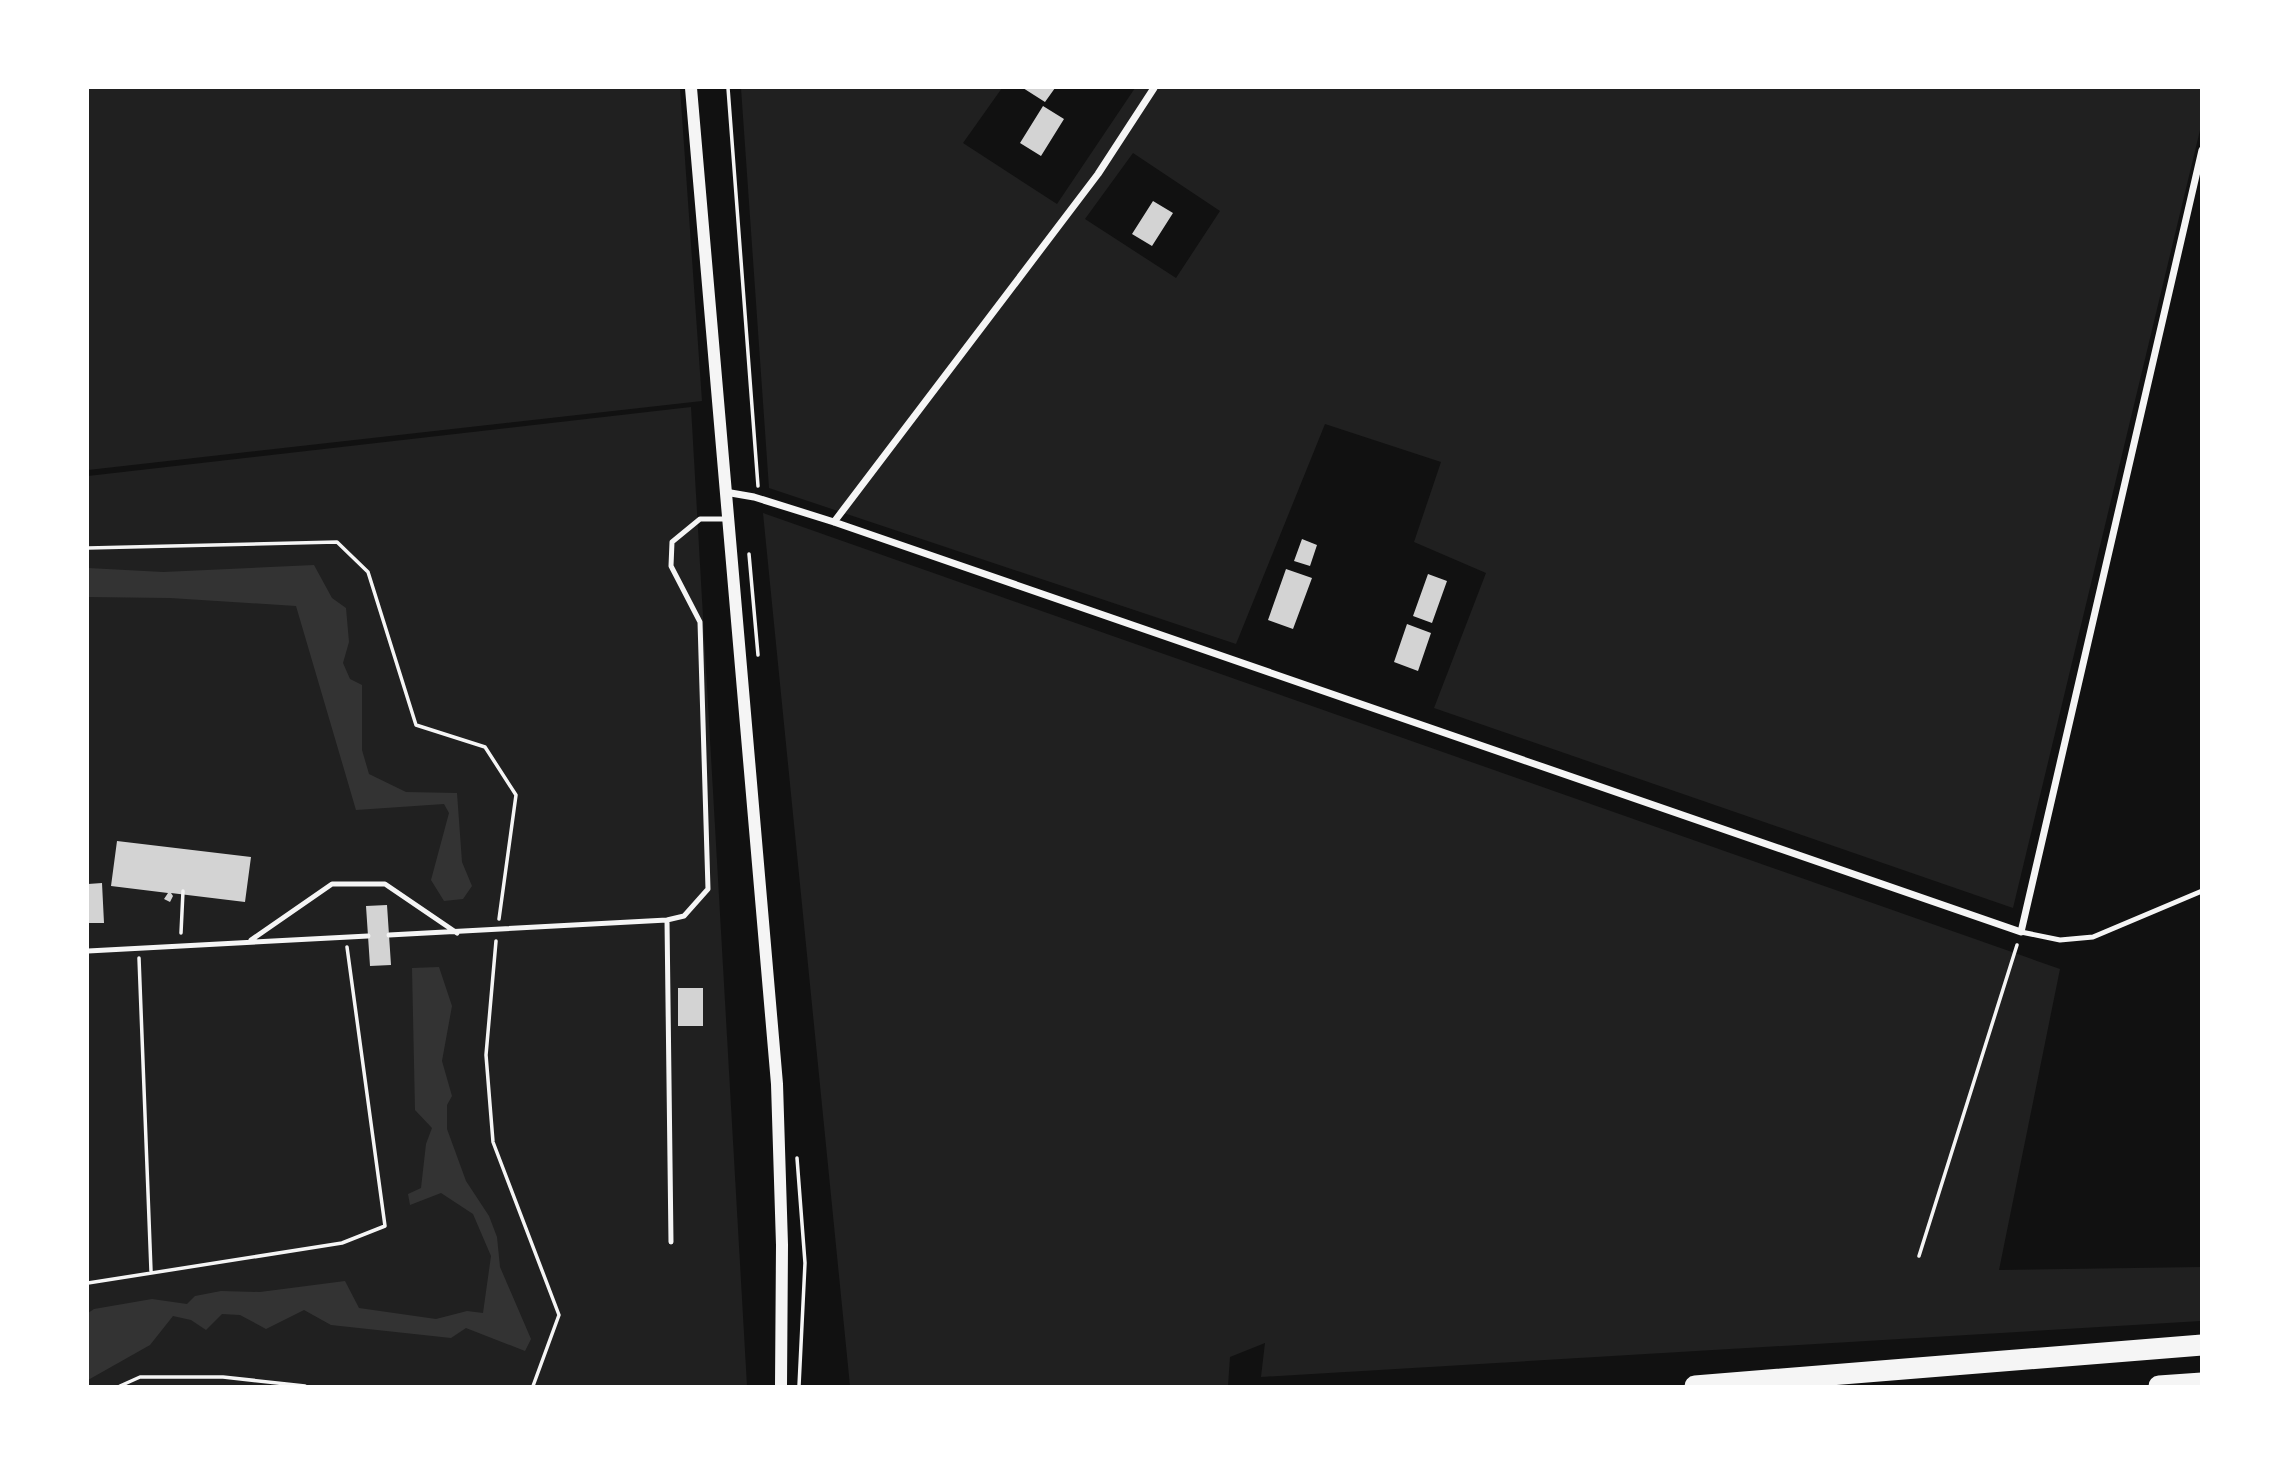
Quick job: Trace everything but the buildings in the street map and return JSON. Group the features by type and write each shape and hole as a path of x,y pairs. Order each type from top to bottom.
{"highway":[{"path":"1695,1387 2202,1345"},
{"path":"2159,1387 2202,1383"}],"street":[{"path":"691,88 726,519 777,1084 782,1245 781,1387"},
{"path":"834,522 1098,174 1154,88"},
{"path":"725,492 754,497 834,522 2021,933 2202,150"}],"lane":[{"path":"389,935 667,920 684,916 708,889 700,622 671,566 672,542 700,519 726,519"},
{"path":"249,940 332,884 385,884 457,933"},
{"path":"2021,933 2060,940 2093,937 2202,891"},
{"path":"667,920 671,1242"},
{"path":"88,951 249,940 368,936"}],"path":[{"path":"728,88 760,481 754,497"},
{"path":"88,548 337,542 368,572 416,725 485,747 516,795 497,929 486,1055 493,1142 559,1315 533,1387"},
{"path":"181,946 183,891"},
{"path":"1919,1256 2021,933"},
{"path":"88,1283 342,1243 385,1226 345,938"},
{"path":"139,948 151,1271"},
{"path":"120,1387 140,1377 223,1377 305,1387"}],"shaded area":[{"path":"88,88 680,88 702,401 88,470"},
{"path":"741,88 1002,88 963,143 1057,204 1135,88 2201,88 2201,126 2013,908 1434,708 1486,573 1414,542 1441,462 1325,424 1236,644 769,488","holes":["1133,153 1220,211 1176,278 1085,219"]},
{"path":"691,407 747,1386 88,1386 88,476"},
{"path":"763,513 2060,969 1999,1270 2201,1267 2201,1321 1261,1377 1265,1343 1230,1357 1228,1386 850,1386"},
{"path":"314,565 332,598 346,608 349,642 343,663 350,679 362,685 362,750 369,774 406,792 457,793 462,862 472,886 463,899 444,901 431,880 449,813 444,804 356,810 296,606 170,598 88,597 88,568 163,572"},
{"path":"439,967 452,1006 442,1061 452,1096 447,1105 447,1129 466,1181 489,1216 497,1237 500,1267 531,1339 525,1351 466,1328 451,1338 331,1325 304,1310 266,1329 240,1315 222,1314 206,1330 191,1320 173,1316 150,1345 88,1380 88,1313 94,1309 152,1299 187,1304 195,1296 221,1291 260,1292 345,1281 359,1308 436,1319 467,1311 483,1313 491,1256 473,1214 441,1193 410,1205 408,1194 421,1188 426,1144 432,1128 415,1110 412,968"}]}
